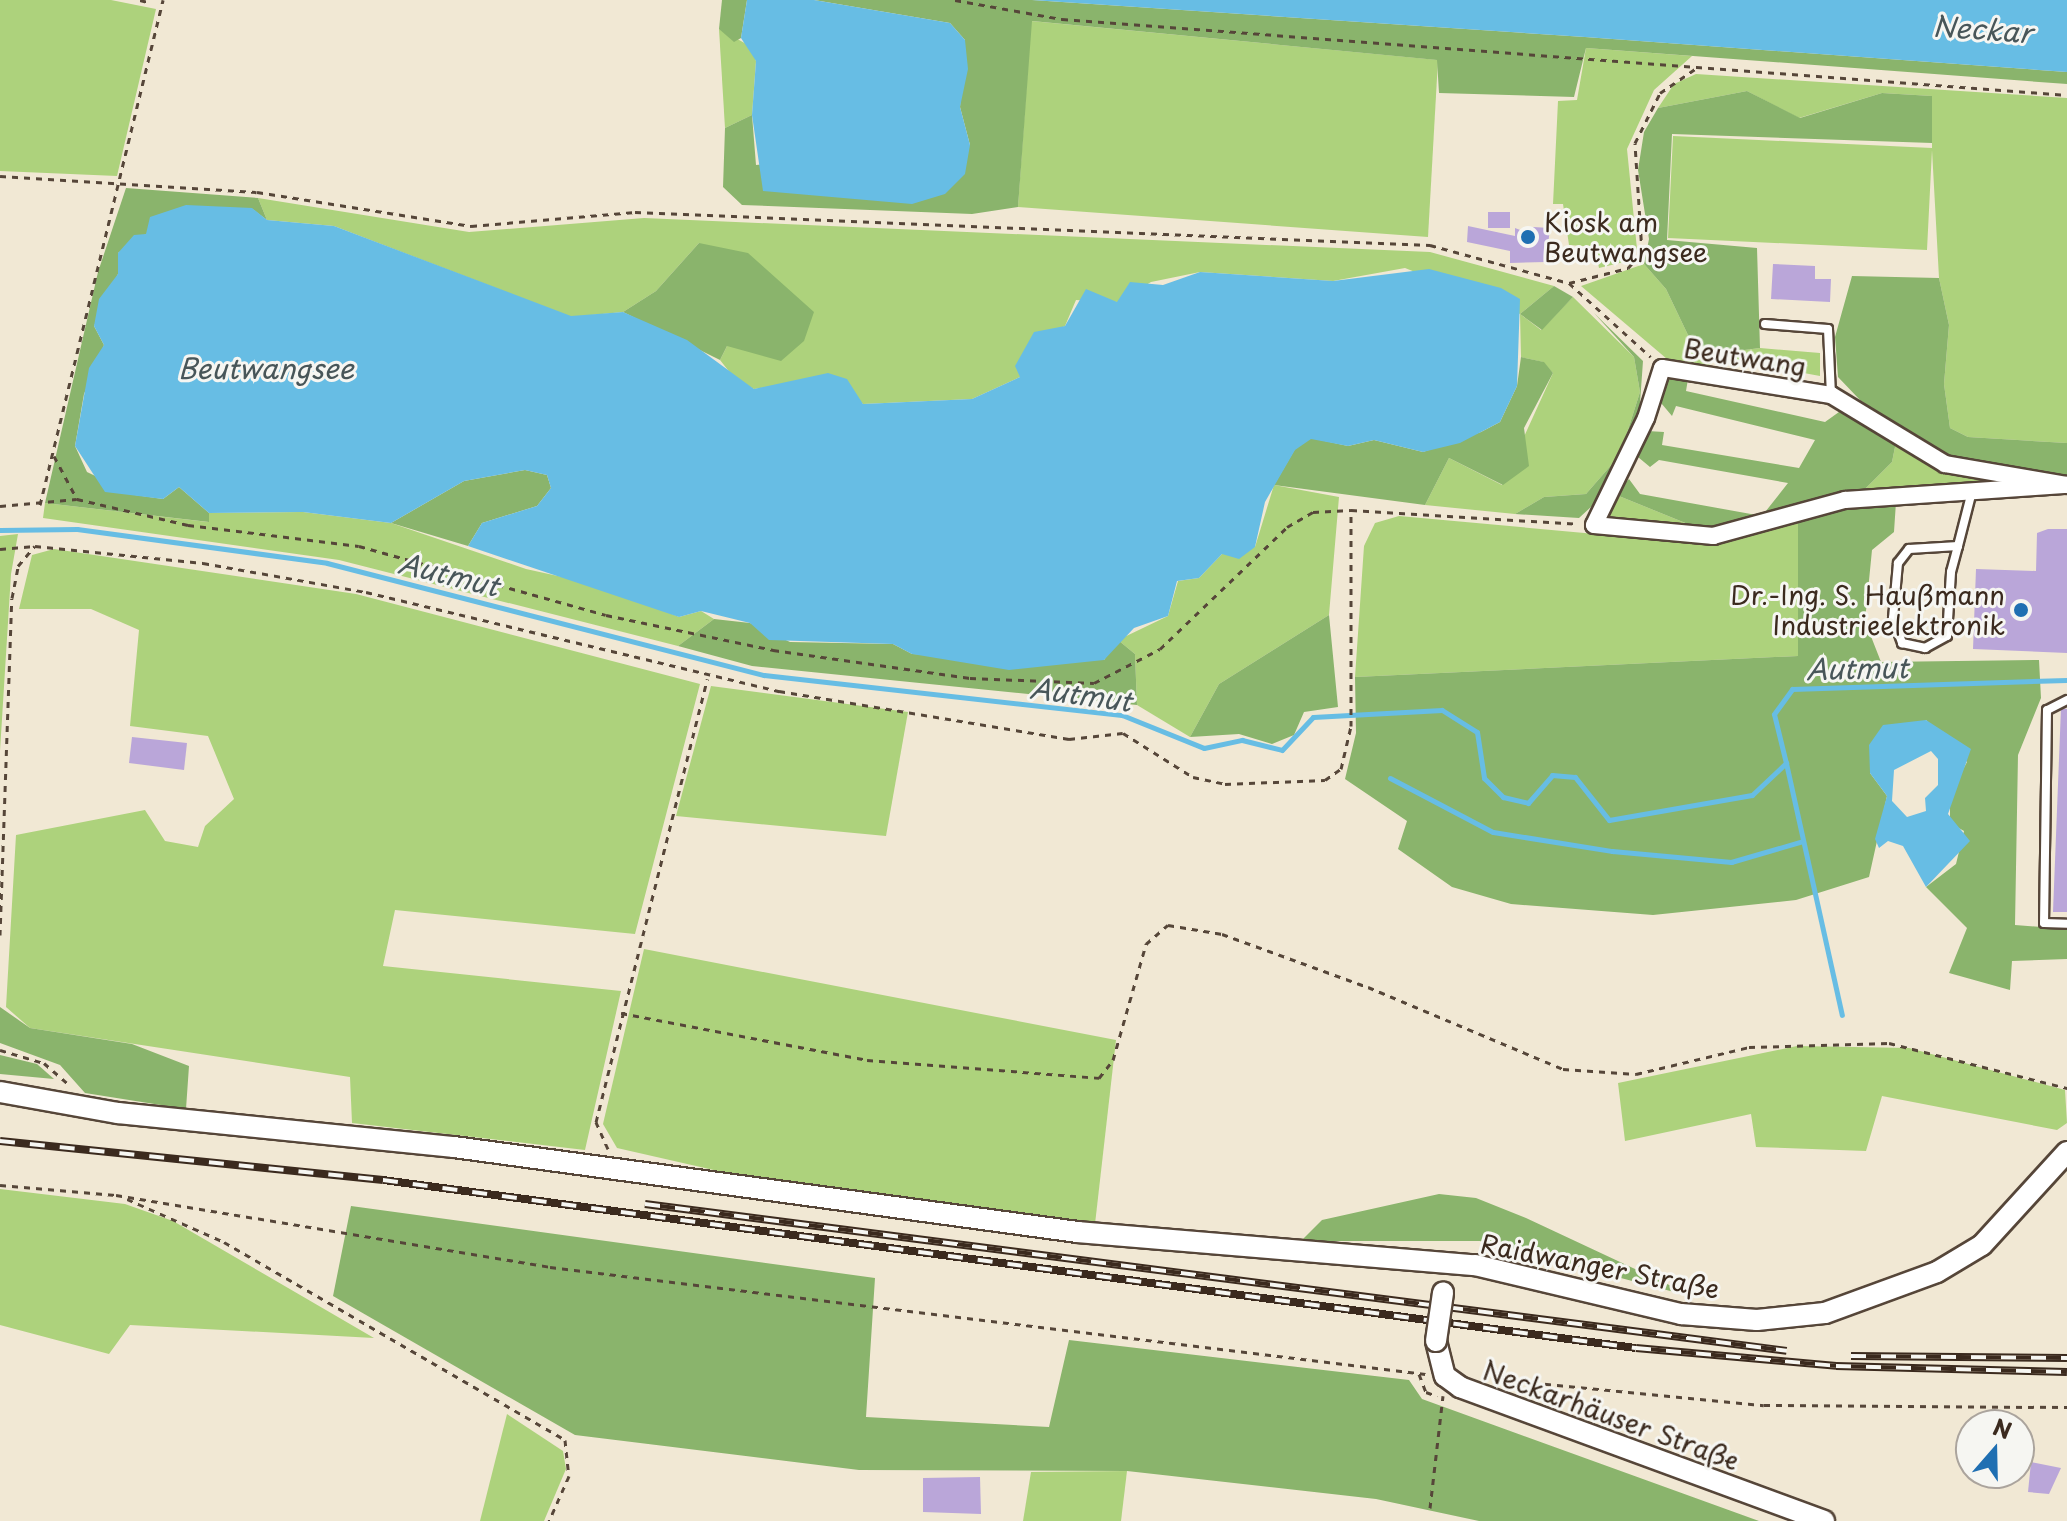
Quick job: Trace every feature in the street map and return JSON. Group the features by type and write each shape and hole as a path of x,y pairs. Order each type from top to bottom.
{"street":[{"name":"Beutwang","path":"1662,368 1831,395 1945,464 2067,485 1971,495 1845,500 1713,536 1594,525 1646,418 1662,368"},
{"name":"Raidwanger Straße","path":"0,1092 79,1106 454,1147 1078,1232 1450,1265 1531,1276 1681,1314 1757,1320 1825,1313 1891,1294 1982,1245 2067,1152"},
{"name":"Neckarhäuser Straße","path":"1450,1265 1436,1341 1445,1376 1460,1387 1824,1521"}],"lane":[{"path":"1765,324 1828,329 1831,395"},
{"path":"1958,546 1909,549 1898,563 1893,618 1902,643 1925,648 1947,636 1958,546 1971,495"},
{"path":"2067,700 2047,710 2044,923 2067,924"}],"path":[{"path":"140,0 148,2"},
{"path":"40,505 163,0"},
{"path":"955,0 1062,19 2067,95"},
{"path":"1569,283 1628,268 1642,252 1635,143 1660,93 1695,69"},
{"path":"0,176 257,192 471,226 635,212 1430,245 1569,283 1662,368"},
{"path":"53,454 77,499"},
{"path":"0,506 40,505 77,499 188,525 359,546 606,615 773,650 970,678 1094,683 1160,649 1287,527 1313,512 1351,510 1594,525"},
{"path":"0,549 35,546 203,563 366,592 707,679 1069,739 1123,733 1193,777 1225,784 1325,780 1341,769 1351,726 1351,510"},
{"path":"0,935 12,598 18,566 35,546"},
{"path":"615,1152 597,1136 596,1122 707,679"},
{"path":"621,1013 867,1060 1099,1078 1113,1060 1146,944 1168,925 1222,934 1368,987 1563,1069 1636,1074 1749,1047 1889,1043 2067,1088"},
{"path":"0,1050 44,1063 65,1080 79,1106"},
{"path":"0,1185 116,1195 550,1267 1419,1374 1426,1392 1443,1397 1430,1508"},
{"path":"116,1195 224,1242 565,1440 569,1476 549,1521"},
{"path":"1490,1379 1764,1405 2067,1407"}],"green space":[{"path":"0,0 111,0 156,9 117,176 0,171"},
{"path":"722,0 747,0 741,38 734,42 719,29"},
{"path":"814,0 1032,0 1585,37 2067,72 2067,84 1586,48 1574,97 1439,93 1437,60 1032,21 1018,207 972,214 742,205 723,187 725,128 752,115 756,165 970,145 960,107 965,40 950,23"},
{"path":"1031,21 1438,60 1428,237 1018,207"},
{"path":"719,29 750,46 756,61 752,115 725,128"},
{"path":"1586,48 1692,56 1654,90 1627,149 1637,249 1628,261 1599,268 1595,247 1569,245 1563,204 1553,204 1558,101 1577,100"},
{"path":"1696,74 2067,98 2067,443 1968,437 1950,428 1944,384 1949,325 1939,278 1932,150 1927,250 1668,238 1673,136 1932,148 1932,96 1882,93 1799,118 1747,91 1658,108 1674,84"},
{"path":"1747,91 1800,118 1882,93 1932,96 1932,143 1672,134 1667,240 1757,248 1760,348 1698,356 1666,289 1644,264 1649,239 1638,170 1644,132 1658,108"},
{"path":"126,188 258,198 267,220 251,208 146,234 118,253 118,274 94,326 104,345 84,394 75,446 87,472 135,495 163,499 179,487 209,513 209,522 45,503 98,272"},
{"path":"258,198 469,232 644,218 1430,252 1554,286 1520,314 1405,268 1333,281 1200,272 1151,282 1118,302 1076,300 1065,326 1052,332 1020,377 972,399 863,404 852,394 785,384 754,389 735,379 720,360 727,346 699,243 656,291 623,312 571,317 334,226 267,220"},
{"path":"699,243 748,253 814,312 804,341 781,361 727,346 720,360 623,312 656,291"},
{"path":"1644,264 1666,289 1698,356 1760,348 1820,353 1820,376 1717,357 1707,367 1667,359 1581,286"},
{"path":"1852,276 1939,278 1949,325 1944,384 1950,428 1968,437 2067,443 2067,475 1966,465 1924,446 1860,400 1838,377 1835,337"},
{"path":"1554,286 1573,297 1542,330 1520,314"},
{"path":"1573,297 1634,357 1640,392 1620,455 1586,494 1544,497 1515,514 1425,505 1449,458 1502,485 1553,373 1543,362 1521,357 1520,314 1541,330"},
{"path":"1594,313 1643,361 1639,417 1625,451 1592,506 1579,518 1515,514 1544,497 1586,494 1620,455 1640,392 1634,357"},
{"path":"1521,357 1544,362 1553,373 1524,428 1529,466 1503,485 1449,458 1425,505 1274,485 1295,449 1311,438 1348,446 1374,440 1423,452 1481,432 1500,422 1517,386"},
{"path":"1672,376 1688,379 1686,391 1825,422 1846,407 1896,442 1892,462 1863,491 1710,533 1614,494 1629,479 1640,494 1762,516 1788,483 1659,460 1650,467 1638,457 1647,431 1664,432 1662,445 1799,468 1815,440 1676,406 1672,416 1656,397"},
{"path":"1896,442 1943,470 2030,487 1863,491 1892,462"},
{"path":"525,470 547,475 551,488 537,506 482,523 468,546 391,523 464,481"},
{"path":"1274,485 1339,497 1329,615 1219,684 1190,737 1137,705 1135,654 1118,640 1168,616 1178,581 1199,578 1222,554 1255,547"},
{"path":"1614,494 1710,533 1612,522 1607,513"},
{"path":"1896,502 1894,532 1872,550 1865,621 1881,662 2039,660 2041,698 2018,755 2015,925 2067,929 2067,959 2012,961 2010,990 1949,973 1967,928 1926,887 1956,864 1964,831 1950,823 1950,794 1967,762 1926,720 1870,773 1887,796 1869,877 1796,900 1653,915 1511,904 1452,887 1398,849 1407,821 1345,779 1356,733 1355,677 1798,656 1798,523 1845,506"},
{"path":"45,503 208,522 209,513 303,512 391,523 526,569 608,587 679,617 701,611 714,619 678,646 339,560 43,518"},
{"path":"1399,516 1705,544 1798,523 1798,656 1355,677 1364,546 1375,523"},
{"path":"18,534 11,574 0,751 0,536"},
{"path":"54,549 356,594 700,684 635,934 395,910 383,966 621,991 585,1150 352,1123 350,1077 30,1028 6,1007 16,835 145,810 165,841 198,847 205,826 234,799 208,736 130,726 139,630 91,609 19,609 32,555"},
{"path":"1329,615 1338,707 1304,712 1294,735 1272,744 1239,734 1190,737 1219,684"},
{"path":"714,619 750,623 790,642 893,644 912,654 1104,660 1118,640 1135,654 1137,705 752,666 678,646"},
{"path":"711,686 908,712 886,836 676,816"},
{"path":"644,949 1116,1040 1095,1224 718,1171 617,1148 603,1124"},
{"path":"0,1007 30,1028 132,1044 189,1066 186,1109 85,1093 60,1065 0,1043"},
{"path":"1797,1046 1909,1048 2065,1090 2067,1123 2057,1130 1882,1096 1866,1151 1756,1147 1751,1114 1625,1141 1618,1083"},
{"path":"0,1055 37,1064 54,1079 0,1074"},
{"path":"0,1189 125,1204 173,1221 374,1338 130,1325 109,1354 0,1325"},
{"path":"1439,1194 1476,1198 1526,1218 1697,1298 1480,1241 1301,1241 1322,1220"},
{"path":"351,1206 875,1278 866,1417 1049,1427 1069,1340 1409,1380 1422,1399 1759,1521 1479,1521 1376,1499 1127,1471 859,1470 575,1435 333,1296"},
{"path":"507,1414 563,1451 566,1469 544,1521 480,1521"},
{"path":"1127,1471 1121,1521 1023,1521 1031,1472"}],"water":[{"path":"747,0 814,0 950,23 965,40 968,69 960,107 970,145 965,174 945,194 912,204 763,191 752,115 756,61 741,38"},
{"name":"Neckar","path":"1032,0 2067,0 2067,72 1585,37"},
{"name":"Beutwangsee","path":"186,205 252,208 267,220 334,226 571,316 623,312 687,340 754,389 828,373 847,379 863,404 972,399 1020,377 1015,366 1034,332 1065,326 1086,289 1117,302 1130,282 1163,285 1200,272 1333,281 1429,269 1501,288 1520,299 1517,386 1500,422 1460,443 1423,452 1374,440 1348,446 1311,439 1295,450 1265,502 1255,547 1239,559 1222,554 1199,578 1177,581 1168,616 1134,628 1104,660 1009,670 912,654 893,644 769,640 750,623 701,611 679,617 468,546 482,523 537,506 551,488 547,475 525,470 464,481 391,523 303,512 209,513 179,487 163,499 105,492 75,446 89,368 104,345 94,326 99,299 118,274 118,253 134,235 146,234 150,217"},
{"path":"1926,720 1971,749 1948,814 1970,841 1926,887 1903,846 1888,841 1879,848 1875,839 1887,796 1870,773 1869,745 1883,725","holes":["1931,751 1938,759 1938,785 1925,798 1926,811 1907,817 1892,801 1894,770"]}],"building":[{"path":"1488,212 1510,212 1510,228 1488,228"},
{"path":"1468,226 1515,236 1515,228 1533,235 1533,227 1550,228 1546,262 1510,263 1510,251 1467,242"},
{"path":"1773,264 1815,266 1815,279 1831,279 1830,302 1771,299"},
{"name":"Dr.-Ing. S. Haußmann Industrieelektronik","path":"2048,529 2067,529 2067,653 1973,649 1976,569 2036,571 2037,533"},
{"path":"2061,708 2067,709 2067,912 2053,912"},
{"path":"132,737 187,743 184,770 129,763"},
{"path":"2035,1463 2061,1468 2049,1494 2028,1492 2028,1489 2035,1489"},
{"path":"980,1477 981,1514 923,1512 923,1478"}],"waterway":[{"name":"Autmut","path":"0,530 77,529 327,563 764,675 1122,715 1204,748 1242,740 1282,750 1313,717 1442,710 1477,732 1484,778 1503,797 1528,803 1552,775 1575,777 1609,820 1752,795 1786,763 1774,714 1792,689 2067,680"},
{"path":"1786,763 1842,1015"},
{"path":"1390,778 1493,832 1612,851 1731,862 1800,842"}],"railway":[{"path":"0,1141 383,1180 1636,1348 1836,1366 2067,1372"},
{"path":"645,1204 1787,1351"},
{"path":"1851,1356 2067,1358"}],"place":[{"name":"Kiosk am Beutwangsee","path":"1528,237"},
{"name":"Dr.-Ing. S. Haußmann Industrieelektronik","path":"2021,610"}]}
